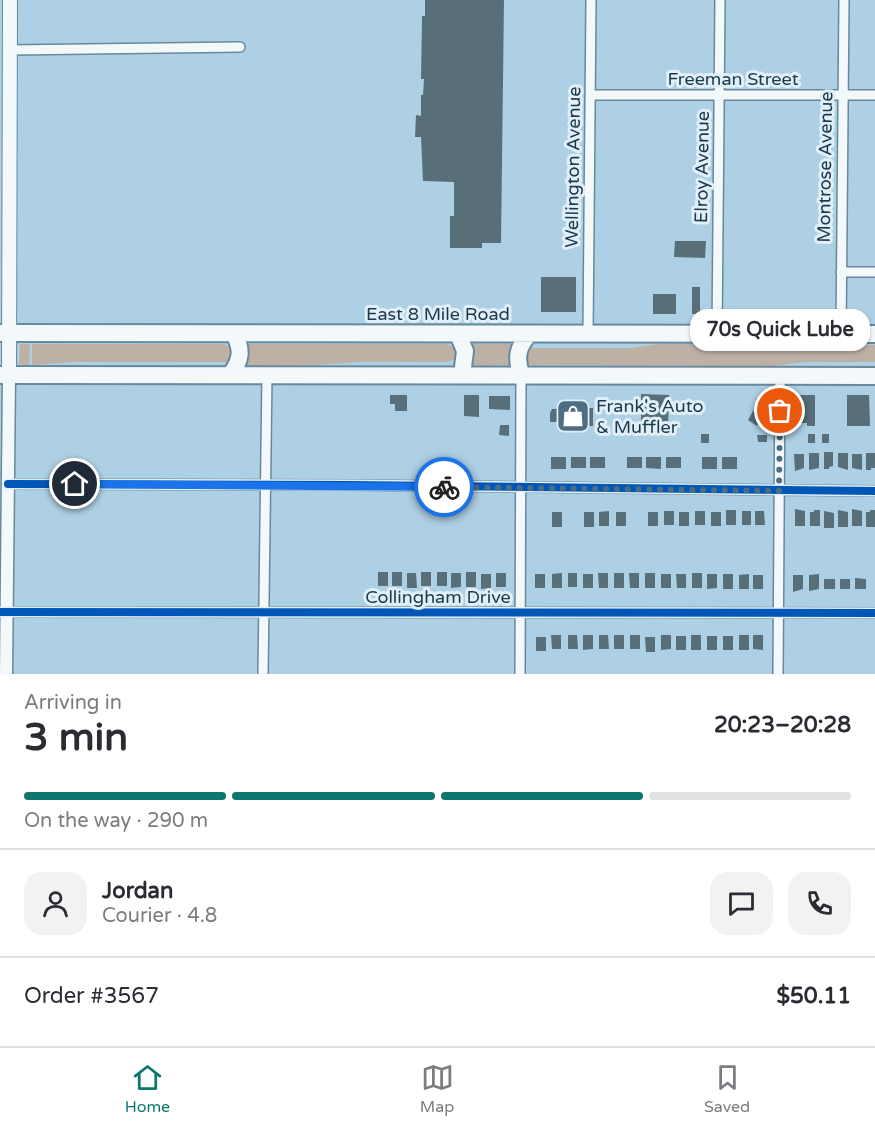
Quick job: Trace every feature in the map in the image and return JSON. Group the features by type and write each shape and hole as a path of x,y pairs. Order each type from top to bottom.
{"highway":[{"name":"East 8 Mile Road","path":"4,333 875,334"},
{"path":"230,375 240,355 240,346 234,334"},
{"path":"458,334 465,351 462,375"},
{"path":"521,375 518,353 529,334"},
{"path":"4,375 875,376"}],"main road":[{"path":"4,375 5,121 10,50 6,7"}],"street":[{"name":"Wellington Avenue","path":"588,334 591,0"},
{"name":"Elroy Avenue","path":"717,334 720,0"},
{"name":"Montrose Avenue","path":"840,335 844,0"},
{"path":"10,50 240,47"},
{"name":"Freeman Street","path":"590,95 875,95"},
{"path":"841,272 875,272"},
{"path":"4,375 8,484 3,612 6,674"},
{"path":"263,674 267,375"},
{"path":"520,674 521,375"},
{"path":"778,674 780,375"},
{"path":"8,484 264,484 875,491"},
{"name":"Collingham Drive","path":"3,612 875,613"}],"shaded area":[{"path":"20,344 30,344 29,365 19,364"},
{"path":"32,344 224,344 233,349 232,358 226,362 74,362 32,365"},
{"path":"246,344 447,344 456,348 457,357 449,362 245,366"},
{"path":"470,344 512,344 511,365 470,366"},
{"path":"659,344 875,345 875,362 805,362 772,366 530,365 527,364 523,354 531,348 630,348"}],"building":[{"path":"425,0 504,0 501,243 482,243 482,248 450,248 450,216 454,216 454,182 423,181 421,137 415,137 416,115 421,116 421,95 423,95 422,16 425,16"},
{"path":"675,241 706,241 705,258 674,257"},
{"path":"541,277 576,277 576,312 541,312"},
{"path":"692,287 700,287 700,314 692,314"},
{"path":"653,294 676,294 676,314 653,314"},
{"path":"641,394 669,395 668,427 641,426"},
{"path":"390,395 407,395 407,411 395,411 395,404 390,404"},
{"path":"464,395 479,395 479,417 464,416"},
{"path":"792,395 815,395 815,426 807,426 807,423 792,423"},
{"path":"847,395 869,395 870,426 847,426"},
{"path":"489,396 510,396 510,410 489,409"},
{"path":"756,399 766,399 766,410 757,426 748,420 756,406"},
{"path":"593,408 593,426 579,426 579,422 550,422 552,409"},
{"path":"500,425 509,425 509,436 499,435"},
{"path":"701,434 709,434 709,443 701,443"},
{"path":"808,434 815,434 815,443 808,443"},
{"path":"822,434 829,434 829,443 822,443"},
{"path":"757,435 767,435 767,442 758,442"},
{"path":"824,452 833,452 833,466 829,469 824,469"},
{"path":"809,453 819,453 819,468 809,470"},
{"path":"838,453 848,453 848,470 838,467"},
{"path":"866,453 875,453 875,468 871,470 866,470"},
{"path":"794,454 804,454 804,468 795,471"},
{"path":"852,454 862,454 862,470 852,468"},
{"path":"551,457 566,457 566,469 551,469"},
{"path":"571,457 586,457 586,468 571,468"},
{"path":"590,457 605,457 605,468 590,468"},
{"path":"627,457 642,457 642,468 627,468"},
{"path":"646,457 661,457 661,469 646,468"},
{"path":"666,457 681,457 681,468 666,468"},
{"path":"702,457 717,457 717,469 702,469"},
{"path":"722,457 737,457 737,469 722,469"},
{"path":"795,509 805,511 805,526 795,526"},
{"path":"852,509 862,511 862,526 852,526"},
{"path":"726,510 736,510 736,525 726,525"},
{"path":"820,510 820,526 810,526 810,512"},
{"path":"838,510 848,512 848,527 838,527"},
{"path":"875,510 875,527 866,527 866,512"},
{"path":"609,511 609,526 599,526 599,512"},
{"path":"664,511 674,511 674,525 664,525"},
{"path":"695,511 705,511 705,525 695,525"},
{"path":"742,511 751,511 751,525 742,525"},
{"path":"755,511 764,511 765,525 755,525"},
{"path":"824,511 834,513 834,528 824,528"},
{"path":"552,512 562,512 562,527 552,527"},
{"path":"584,512 594,512 594,527 584,527"},
{"path":"616,512 626,512 626,526 616,526"},
{"path":"648,512 658,512 658,526 648,526"},
{"path":"679,512 689,512 689,526 679,526"},
{"path":"711,512 721,512 721,526 711,526"},
{"path":"378,572 388,572 388,586 378,586"},
{"path":"392,572 402,572 402,586 392,586"},
{"path":"421,572 431,572 431,586 421,586"},
{"path":"437,572 447,572 447,586 437,586"},
{"path":"466,572 476,572 476,587 466,587"},
{"path":"407,573 416,573 417,588 407,588"},
{"path":"451,573 461,573 461,587 451,588"},
{"path":"496,573 506,573 506,587 496,587"},
{"path":"562,573 562,588 552,588 552,574"},
{"path":"568,573 577,573 577,587 568,587"},
{"path":"598,573 608,573 608,588 599,588"},
{"path":"614,573 624,573 624,588 614,588"},
{"path":"629,573 639,573 639,588 630,588"},
{"path":"645,573 655,573 655,588 645,588"},
{"path":"692,573 702,573 702,588 692,588"},
{"path":"481,574 491,574 491,588 481,589"},
{"path":"535,574 545,574 545,588 535,588"},
{"path":"583,574 593,574 593,588 583,588"},
{"path":"661,574 671,574 671,588 661,588"},
{"path":"676,574 686,574 686,588 677,588"},
{"path":"707,574 717,574 717,588 707,589"},
{"path":"723,574 733,574 733,589 723,589"},
{"path":"749,574 749,589 739,589 739,575"},
{"path":"819,574 819,589 809,591 809,575"},
{"path":"753,575 763,575 763,589 753,589"},
{"path":"793,575 803,575 803,589 793,592"},
{"path":"855,578 866,579 866,589 855,589"},
{"path":"824,579 835,579 835,589 824,589"},
{"path":"840,579 850,579 850,589 840,589"},
{"path":"551,635 561,635 561,649 552,649"},
{"path":"568,635 577,635 578,649 568,649"},
{"path":"583,635 593,635 593,649 583,650"},
{"path":"599,635 608,635 609,649 599,649"},
{"path":"614,635 624,635 624,649 614,649"},
{"path":"630,635 640,635 640,649 630,649"},
{"path":"661,635 671,635 671,649 661,650"},
{"path":"691,635 701,635 701,650 691,650"},
{"path":"739,635 749,635 749,650 739,650"},
{"path":"753,635 763,635 763,650 753,649"},
{"path":"676,636 686,636 686,650 676,650"},
{"path":"707,636 717,636 717,650 707,650"},
{"path":"723,636 733,636 733,650 723,650"},
{"path":"536,637 546,637 546,651 536,651"},
{"path":"645,637 655,637 655,652 646,652"}],"cycle path":[{"path":"8,484 875,491"},
{"path":"0,612 875,613"}],"way so far":[{"path":"444,487 779,491 780,411"}],"place":[{"name":"70s Quick Lube","path":"780,411"},
{"name":"Frank's Auto & Muffler","path":"573,416"}],"route":[{"path":"75,484 306,484 444,487"}]}
